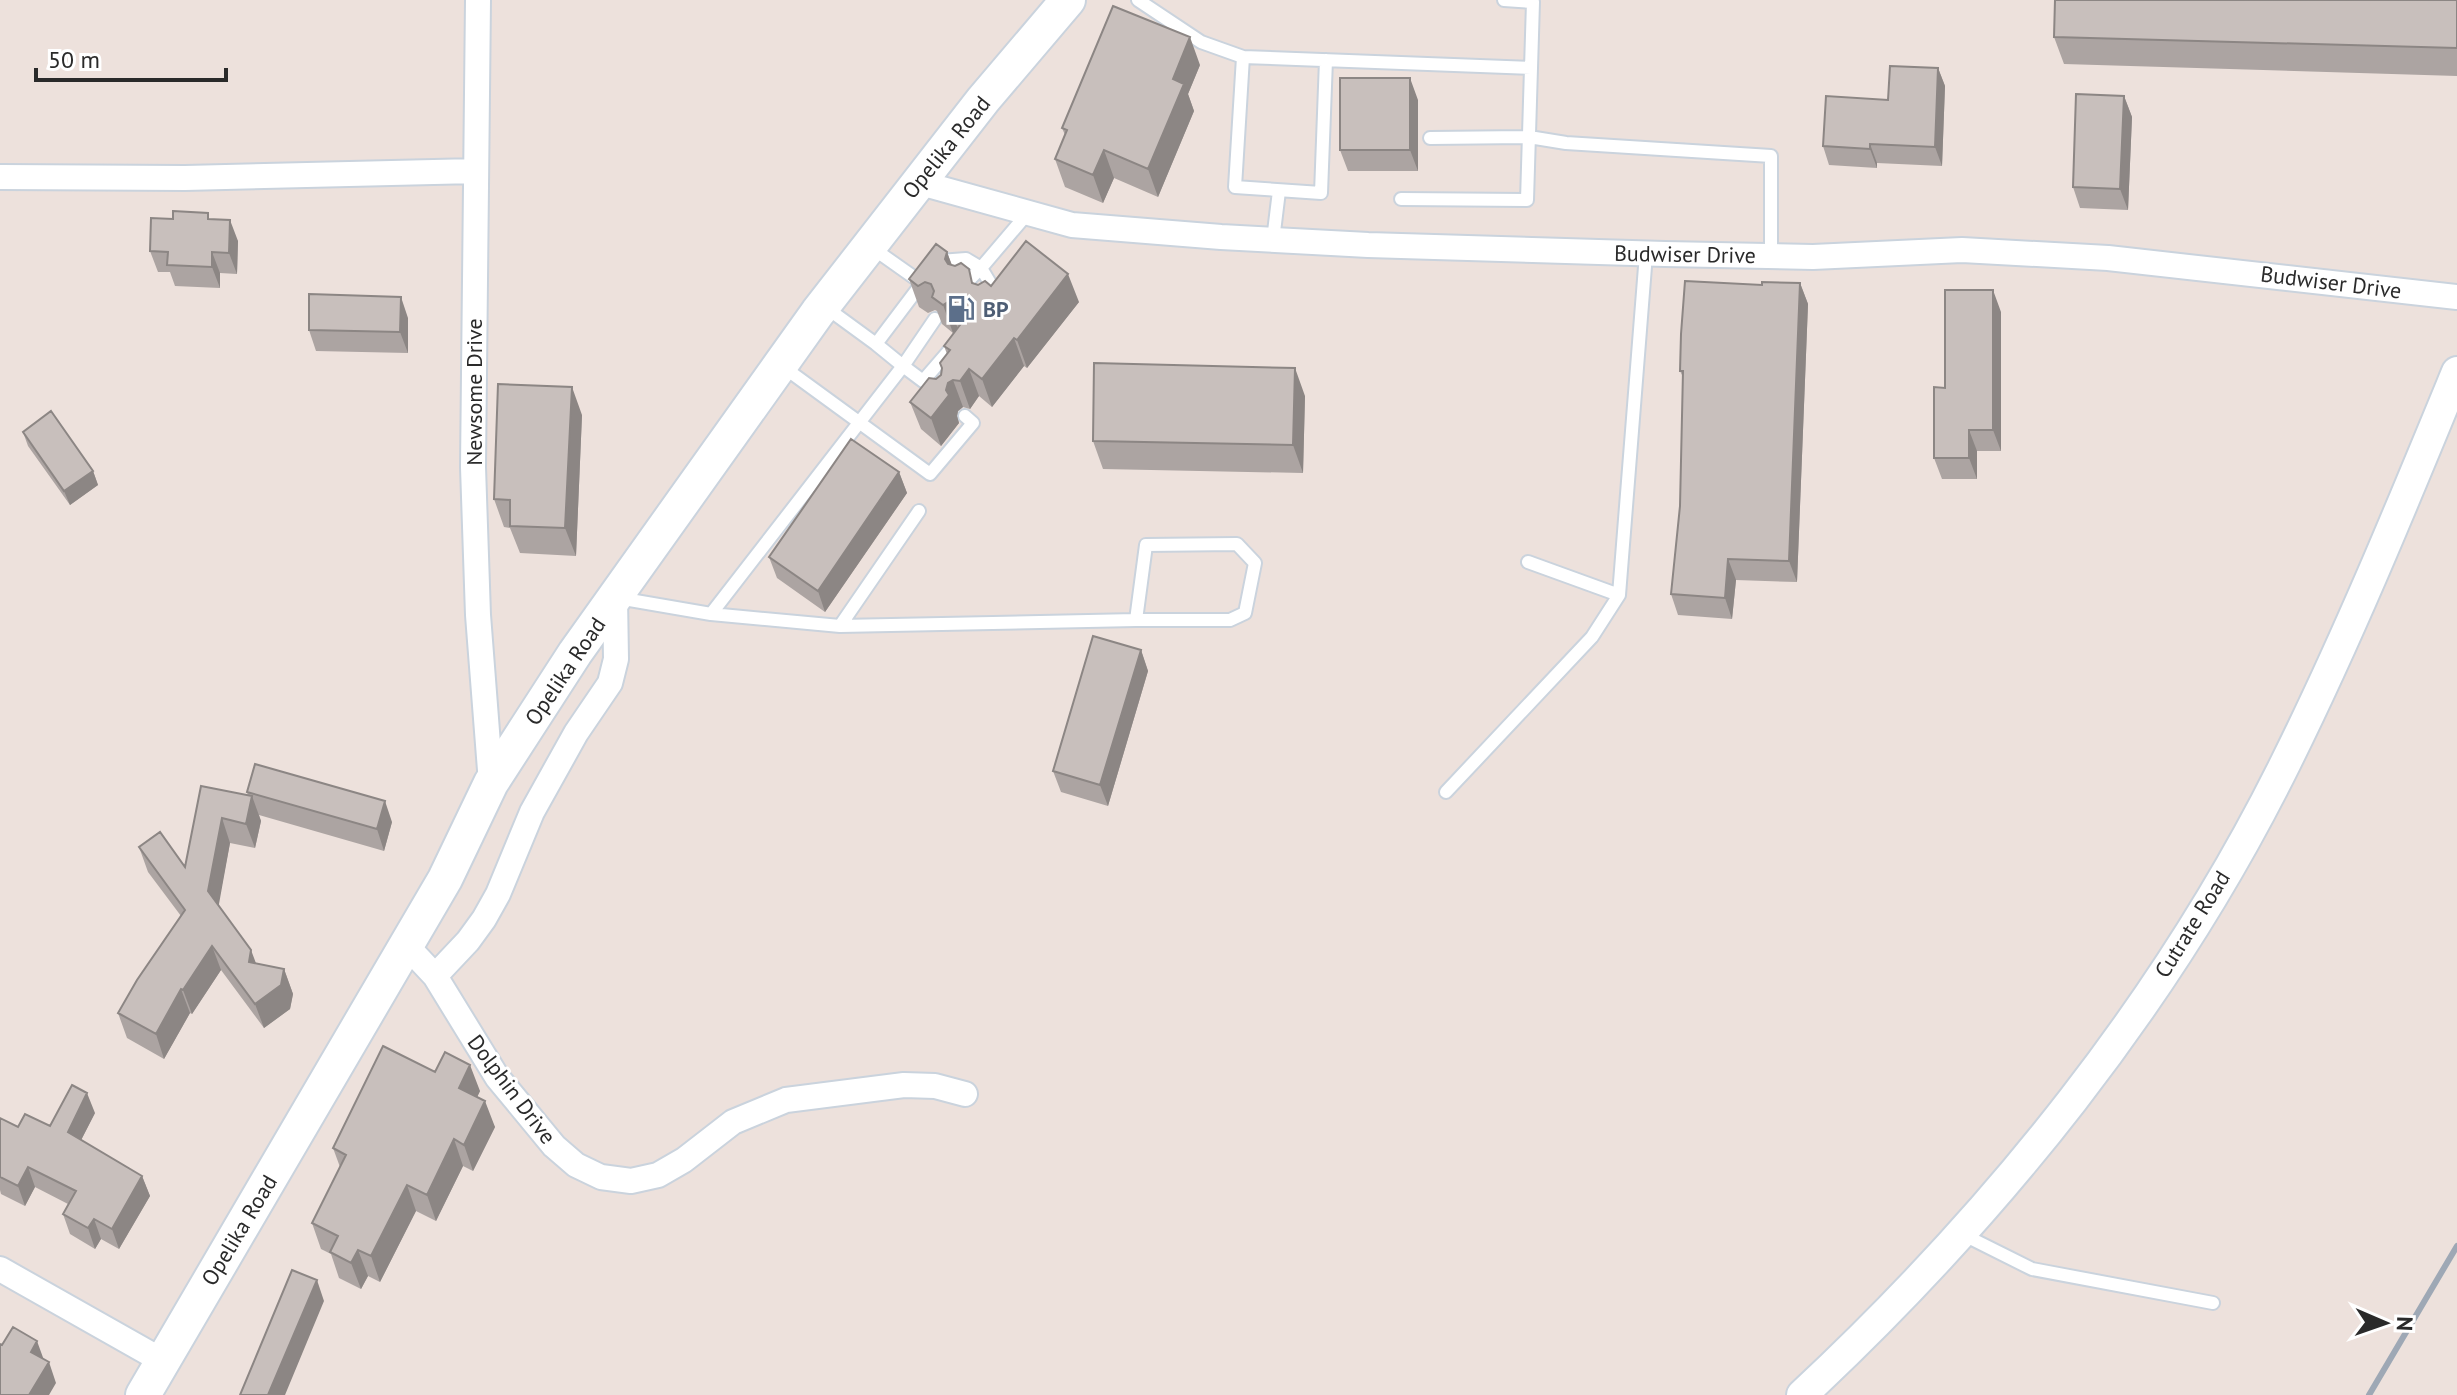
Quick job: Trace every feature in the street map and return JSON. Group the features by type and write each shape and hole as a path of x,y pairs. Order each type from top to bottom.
{"main road":[{"name":"Opelika Road","path":"143,1395 445,879 491,783 575,653 823,305 917,182 1068,0"}],"street":[{"name":"Newsome Drive","path":"478,0 473,467 478,615 491,783"},
{"path":"0,177 185,178 476,171"},
{"name":"Budwiser Drive","path":"917,182 1072,225 1273,240 1646,254 1813,257 1962,250 2108,258 2457,297"},
{"name":"Cutrate Road","path":"1802,1395 1934,1265 2040,1141 2131,1021 2213,895 2286,763 2349,627 2457,372"},
{"path":"435,976 484,919 498,894 532,812 576,733 610,683 616,659 615,597"},
{"name":"Dolphin Drive","path":"405,944 435,976 497,1077 554,1146 576,1165 601,1177 631,1181 658,1175 684,1160 733,1122 786,1100 904,1085 935,1086 965,1094"},
{"path":"0,1269 161,1360"}],"lane":[{"path":"1138,0 1201,42 1243,57 1531,68"},
{"path":"1401,199 1527,200 1533,2 1504,0"},
{"path":"1243,57 1235,187 1321,193 1326,60"},
{"path":"1430,138 1529,137 1566,143 1771,156 1771,256"},
{"path":"1273,240 1279,191"},
{"path":"964,285 1027,214"},
{"path":"869,245 922,283"},
{"path":"1446,792 1592,637 1619,595 1646,254"},
{"path":"876,344 940,261 966,259 981,268 990,283 988,304"},
{"path":"823,305 928,386 960,338"},
{"path":"711,614 903,366 935,319"},
{"path":"780,366 930,474 973,423 965,416"},
{"path":"840,626 919,511"},
{"path":"615,597 711,614 840,626 1230,620 1245,613 1255,563 1237,544 1146,545 1136,620"},
{"path":"1528,562 1619,595"},
{"path":"1962,1234 2032,1269 2213,1303"}],"building":[{"path":"2055,0 2457,0 2457,48 2054,37"},
{"path":"1113,6 1190,37 1173,79 1184,84 1148,169 1104,150 1093,175 1055,159 1067,130 1062,128"},
{"path":"1890,66 1938,68 1935,147 1870,144 1870,149 1823,146 1826,96 1888,100"},
{"path":"1340,78 1410,78 1410,150 1340,150"},
{"path":"2076,94 2124,96 2120,189 2073,187"},
{"path":"173,211 208,213 208,219 230,220 229,253 212,252 212,267 167,265 168,252 150,251 151,218 173,219"},
{"path":"1026,241 1068,274 982,379 969,369 960,381 948,383 946,390 949,395 931,418 910,402 929,378 936,379 941,375 940,363 950,350 944,346 963,321 957,316 959,308 955,303 943,305 932,297 934,291 931,284 925,282 918,286 909,279 936,244 947,252 945,259 948,264 955,266 961,263 969,269 972,283 978,285 985,281 991,286"},
{"path":"1685,281 1762,285 1762,282 1800,283 1789,561 1728,559 1725,598 1671,594 1680,506 1683,371 1680,371"},
{"path":"1945,290 1993,290 1993,430 1969,430 1969,458 1934,458 1934,387 1945,388"},
{"path":"309,294 401,297 400,332 309,330"},
{"path":"1094,363 1295,368 1293,445 1093,441"},
{"path":"498,384 572,387 565,528 510,526 510,500 494,499"},
{"path":"51,411 93,471 64,491 23,432"},
{"path":"851,439 899,472 818,591 769,557"},
{"path":"1093,636 1141,650 1100,785 1053,771"},
{"path":"255,764 385,801 377,829 247,792"},
{"path":"201,786 252,796 246,824 222,818 208,891 251,950 249,962 284,969 281,985 255,1004 212,946 181,989 156,1034 118,1013 185,910 139,847 160,832 185,867"},
{"path":"383,1046 435,1072 445,1052 470,1065 459,1088 485,1101 464,1145 454,1139 427,1195 407,1185 371,1256 358,1250 351,1263 330,1252 338,1236 312,1223 346,1155 333,1148"},
{"path":"72,1085 87,1093 68,1132 142,1176 112,1229 94,1219 88,1228 63,1214 76,1191 28,1167 18,1186 0,1177 0,1118 18,1127 25,1114 50,1126"},
{"path":"292,1270 317,1280 268,1395 240,1395"},
{"path":"13,1327 37,1341 31,1352 49,1362 29,1395 0,1395 0,1344"}],"railway":[{"path":"2369,1395 2457,1246"}],"place":[{"name":"BP","path":"961,309"}]}
